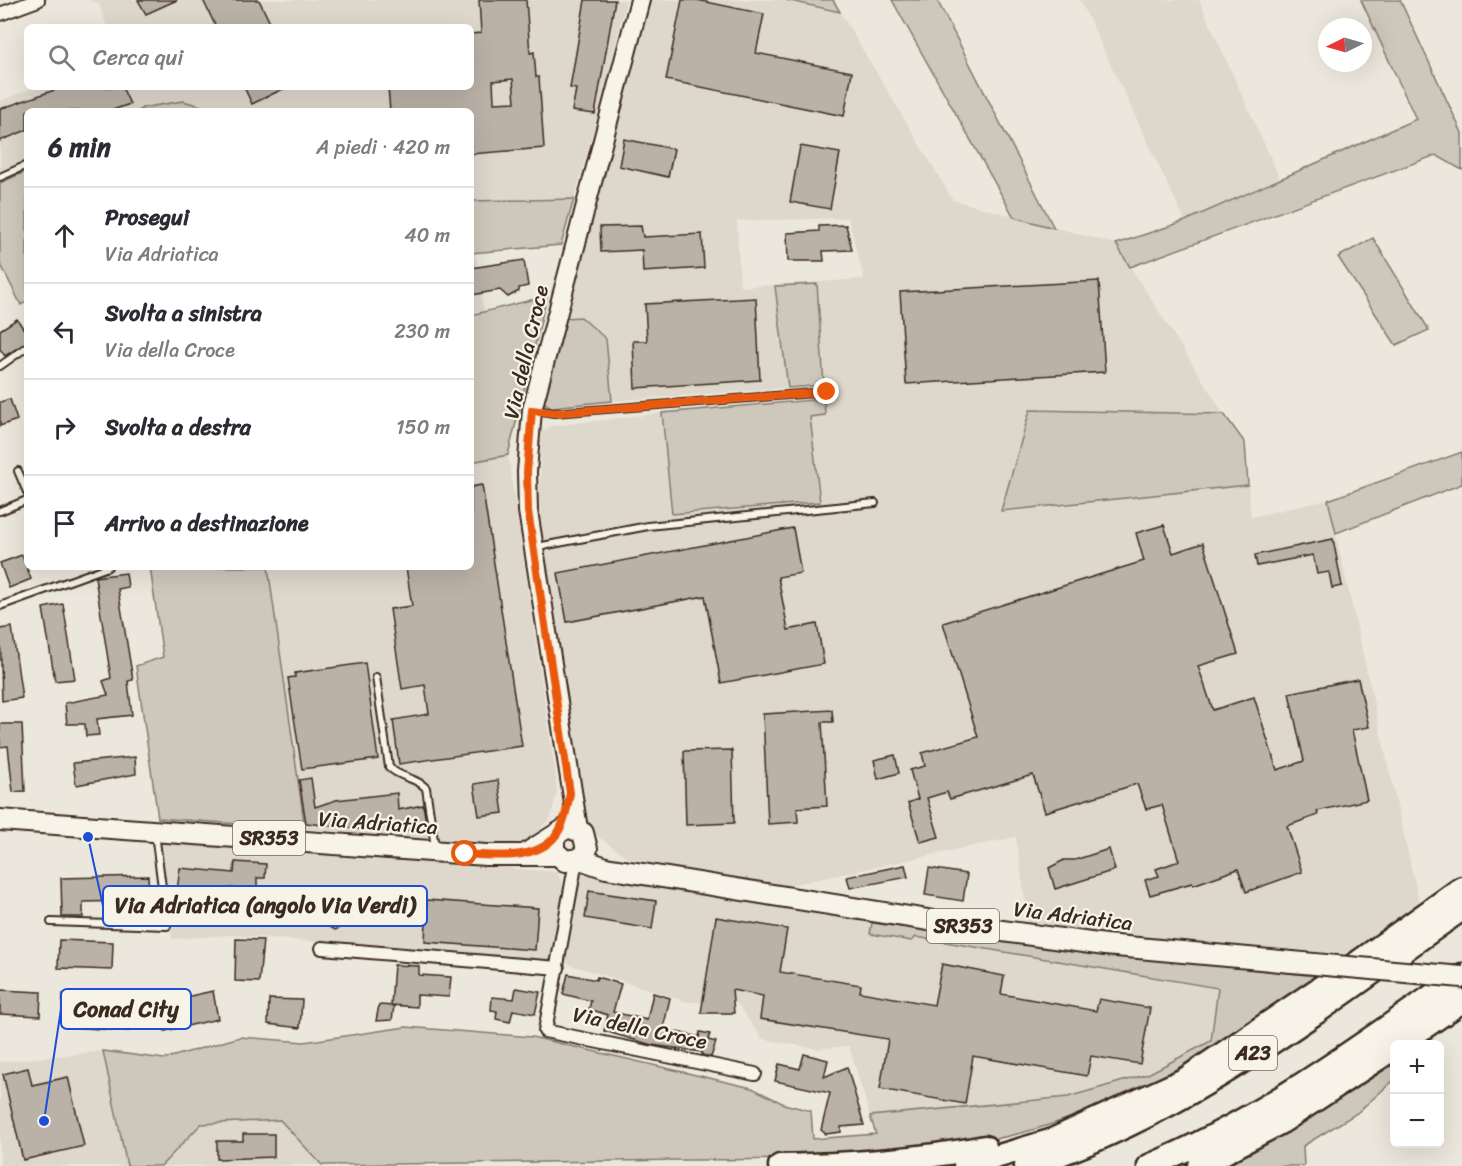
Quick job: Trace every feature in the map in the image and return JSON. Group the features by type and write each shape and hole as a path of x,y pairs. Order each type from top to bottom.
{"highway":[{"name":"A23","path":"964,1166 1050,1141 1184,1080 1360,961 1462,888"},
{"name":"A23","path":"1026,1166 1100,1140 1187,1096 1318,1010 1462,909"},
{"name":"A23","path":"1149,1166 1218,1133 1318,1075 1462,976"},
{"path":"1406,1040 1462,1001"},
{"path":"1199,1166 1283,1121 1390,1051"},
{"name":"A23","path":"780,1166 834,1165 941,1156 1100,1119"}],"main road":[{"name":"Via della Croce","path":"566,837 570,793 534,547 527,472 532,410 640,0"},
{"name":"Via Adriatica","path":"5,821 522,856 566,837 637,873"},
{"name":"Via Adriatica","path":"566,837 566,861 578,860 606,868 1004,932 1106,945 1462,976"},
{"path":"566,837 587,849 578,860"}],"street":[{"path":"0,14 38,0"},
{"name":"Via della Croce","path":"578,860 545,1031 755,1074"},
{"path":"322,948 558,968"}],"lane":[{"path":"0,177 24,166"},
{"path":"0,366 24,349"},
{"path":"532,410 554,413 827,392"},
{"path":"18,471 24,485"},
{"path":"0,511 24,501"},
{"path":"534,547 648,526 875,503"},
{"path":"0,606 100,570"},
{"path":"376,677 389,767 393,772 421,782 426,788 435,851"},
{"path":"51,922 167,926 154,830"}],"shaded area":[{"path":"89,0 626,0 605,90 574,199 474,202 474,108 208,108 183,101 142,108 24,108 24,172 0,183 0,101 28,90 474,90 474,24 106,24 99,4"},
{"path":"646,0 786,0 840,12 953,200 1116,244 1224,414 1030,410 1002,510 1248,485 1251,517 1328,500 1420,906 1353,954 1029,928 1016,837 772,889 628,858 597,836 583,813 567,724 542,536 539,501 542,432 552,426 662,413 672,514 810,416 825,415 823,385 612,401 606,339 565,318","holes":["848,218 864,279 740,287 737,221"]},
{"path":"786,0 833,0 840,12"},
{"path":"892,0 937,0 1054,228 1014,217"},
{"path":"1080,0 1199,0 1281,181 1185,221"},
{"path":"1361,0 1400,0 1462,133 1462,170 1436,155 1130,267 1116,244 1185,221 1416,119 1372,24 1372,18 1369,18"},
{"path":"183,101 208,108 142,108"},
{"path":"24,172 24,303 21,305 0,263 0,183"},
{"path":"574,199 561,245 474,253 474,201"},
{"path":"1373,238 1429,330 1396,345 1338,257"},
{"path":"474,253 475,253 484,312 474,314"},
{"path":"817,284 824,385 788,388 775,286"},
{"path":"547,296 508,455 474,461 474,314"},
{"path":"581,317 606,339 612,401 551,407 543,402 565,318"},
{"path":"824,399 825,415 810,417 820,502 672,514 662,413"},
{"path":"1030,410 1224,414 1245,443 1248,485 1001,511"},
{"path":"1462,452 1462,484 1336,533 1328,500"},
{"path":"508,455 556,778 557,793 550,819 533,836 520,842 503,845 305,829 268,570 474,570 474,461"},
{"path":"150,570 268,570 305,829 158,818 136,666 163,657"},
{"path":"161,841 557,872 563,887 550,961 231,935 172,939"},
{"path":"581,874 872,923 870,934 912,941 916,937 1219,988 1211,1042 1148,1074 1068,1097 870,1116 849,1046 818,1049 762,1039 737,1003 688,1002 565,963"},
{"path":"872,923 1101,953 1325,977 1199,1056 1133,1091 1064,1120 1018,1134 971,1144 924,1151 828,1158 322,1165 280,1120 201,1124 161,1166 127,1166 103,1051 164,1059 240,1037 304,1042 406,1027 532,1037 752,1088 784,1104 811,1111 813,1139 876,1134 870,1116 1068,1097 1148,1074 1211,1041 1218,988 916,937 912,941 870,934"},
{"path":"103,1051 127,1166 0,1166 0,1062"},
{"path":"1390,1067 1390,1084 1357,1113 1303,1146 1304,1166 1226,1166 1288,1132"},
{"path":"280,1120 322,1165 161,1166 201,1124"}],"building":[{"path":"138,0 177,0 146,14"},
{"path":"203,0 259,0 271,24 215,24"},
{"path":"479,0 526,0 530,53 534,52 536,77 539,77 544,148 474,154 474,108 390,108 388,90 474,90 474,34 481,33","holes":["513,79 515,102 494,103 493,81"]},
{"path":"585,0 615,0 595,114 572,111 576,89 570,88"},
{"path":"682,0 697,0 764,14 756,53 852,72 844,116 666,80"},
{"path":"54,90 123,90 130,104 119,108 24,108 24,131 0,141 0,109"},
{"path":"245,90 281,90 252,104"},
{"path":"624,139 674,149 668,177 619,166"},
{"path":"800,146 840,153 830,209 790,202"},
{"path":"846,225 852,250 823,251 824,261 788,261 787,233 819,231 819,226"},
{"path":"641,226 643,237 702,234 704,268 643,272 642,250 601,252 600,227"},
{"path":"524,260 528,286 519,288 519,291 508,297 500,290 474,294 474,268"},
{"path":"1099,281 1105,372 906,384 900,292"},
{"path":"756,298 760,380 635,388 633,341 647,341 645,304"},
{"path":"17,319 24,330 24,344 5,356 0,349 0,330"},
{"path":"10,399 17,420 0,426 0,402"},
{"path":"482,485 522,746 399,764 393,720 429,714 425,685 402,689 390,609 412,606 406,570 474,570 474,486"},
{"path":"1164,525 1173,553 1203,543 1238,654 1198,666 1213,710 1254,697 1277,770 1304,761 1289,693 1358,679 1369,727 1352,730 1367,800 1317,811 1318,815 1287,826 1302,872 1246,892 1238,869 1193,885 1192,883 1150,895 1145,880 1159,876 1156,869 1179,861 1162,805 1146,809 1137,784 1045,812 1033,775 950,799 947,792 927,798 939,837 920,842 908,803 918,799 910,770 925,766 922,753 978,737 943,623 1144,561 1136,533"},
{"path":"793,528 801,573 778,577 788,630 817,624 824,664 721,683 705,596 567,622 558,573"},
{"path":"1333,539 1342,586 1332,588 1329,572 1317,574 1313,555 1257,566 1255,555"},
{"path":"22,555 24,570 28,570 31,579 9,588 0,563"},
{"path":"126,573 128,587 118,589 133,680 128,681 132,715 97,719 99,735 86,736 85,724 67,724 65,703 108,695 103,681 111,678 95,577"},
{"path":"63,604 75,679 55,681 43,608"},
{"path":"12,627 22,698 2,701 0,629"},
{"path":"365,663 378,759 302,769 288,678 295,677 295,673"},
{"path":"832,710 833,722 822,722 827,806 797,808 798,822 768,824 763,714"},
{"path":"0,724 22,724 25,791 13,792 8,746 0,747"},
{"path":"732,750 734,823 686,825 684,751"},
{"path":"895,755 899,773 878,779 874,760"},
{"path":"135,757 136,774 76,785 73,763"},
{"path":"311,778 315,807 336,800 397,793 398,810 423,805 427,827 395,832 394,825 359,829 306,823 299,780"},
{"path":"498,780 503,813 479,816 474,784"},
{"path":"1109,849 1115,870 1055,889 1049,868 1064,860 1075,860"},
{"path":"235,862 266,864 265,878 257,878 257,890 230,888 229,894 177,891 180,868 234,873"},
{"path":"905,865 908,877 850,888 847,877"},
{"path":"929,868 967,874 963,901 925,895"},
{"path":"148,876 150,915 128,916 128,901 83,902 83,917 62,917 61,878"},
{"path":"589,891 656,901 652,929 585,918"},
{"path":"334,900 342,901 352,908 359,902 368,903 366,925 350,924 335,930 328,926 323,917 324,909"},
{"path":"427,900 538,908 535,950 425,942"},
{"path":"716,917 787,929 780,972 861,985 860,992 934,1005 942,964 1004,976 1001,994 1096,1011 1099,999 1150,1008 1140,1064 1091,1056 1087,1076 973,1056 965,1104 880,1089 888,1039 760,1019 763,996 732,990 734,1013 701,1013"},
{"path":"236,939 263,940 259,982 235,981"},
{"path":"59,940 113,942 112,970 58,968"},
{"path":"394,965 419,966 419,975 451,977 449,997 417,995 417,1007 391,1005"},
{"path":"568,974 596,980 597,977 621,984 613,1012 647,1020 653,993 670,998 663,1029 699,1037 700,1032 710,1034 708,1040 716,1042 711,1057 702,1055 702,1052 652,1045 604,1031 608,1015 589,1009 591,1001 563,994"},
{"path":"516,988 540,992 535,1014 513,1010 510,1022 496,1019 497,1011 491,1010 492,997 514,999"},
{"path":"0,990 41,992 40,1016 0,1014"},
{"path":"213,991 218,1019 165,1031 159,1003"},
{"path":"63,994 84,995 83,1005 104,1007 120,1007 120,997 141,998 139,1020 129,1020 129,1031 71,1027 72,1017 62,1016"},
{"path":"269,999 302,1000 300,1028 268,1024"},
{"path":"379,1005 394,1006 392,1020 376,1021"},
{"path":"804,1054 828,1060 824,1077 847,1067 864,1125 841,1127 841,1132 826,1134 821,1130 830,1093 775,1081 779,1064 800,1069"},
{"path":"28,1068 32,1085 68,1077 84,1146 23,1160 3,1074"},
{"path":"243,1134 274,1134 274,1157 217,1159 217,1141 243,1141"}],"place":[{"name":"Via Adriatica (angolo Via Verdi)","path":"88,837"},
{"name":"Conad City","path":"44,1121"}],"route":[{"path":"465,854 522,856 537,849 555,837 559,831 570,793 528,511 527,472 532,410 554,413 827,392"}]}
